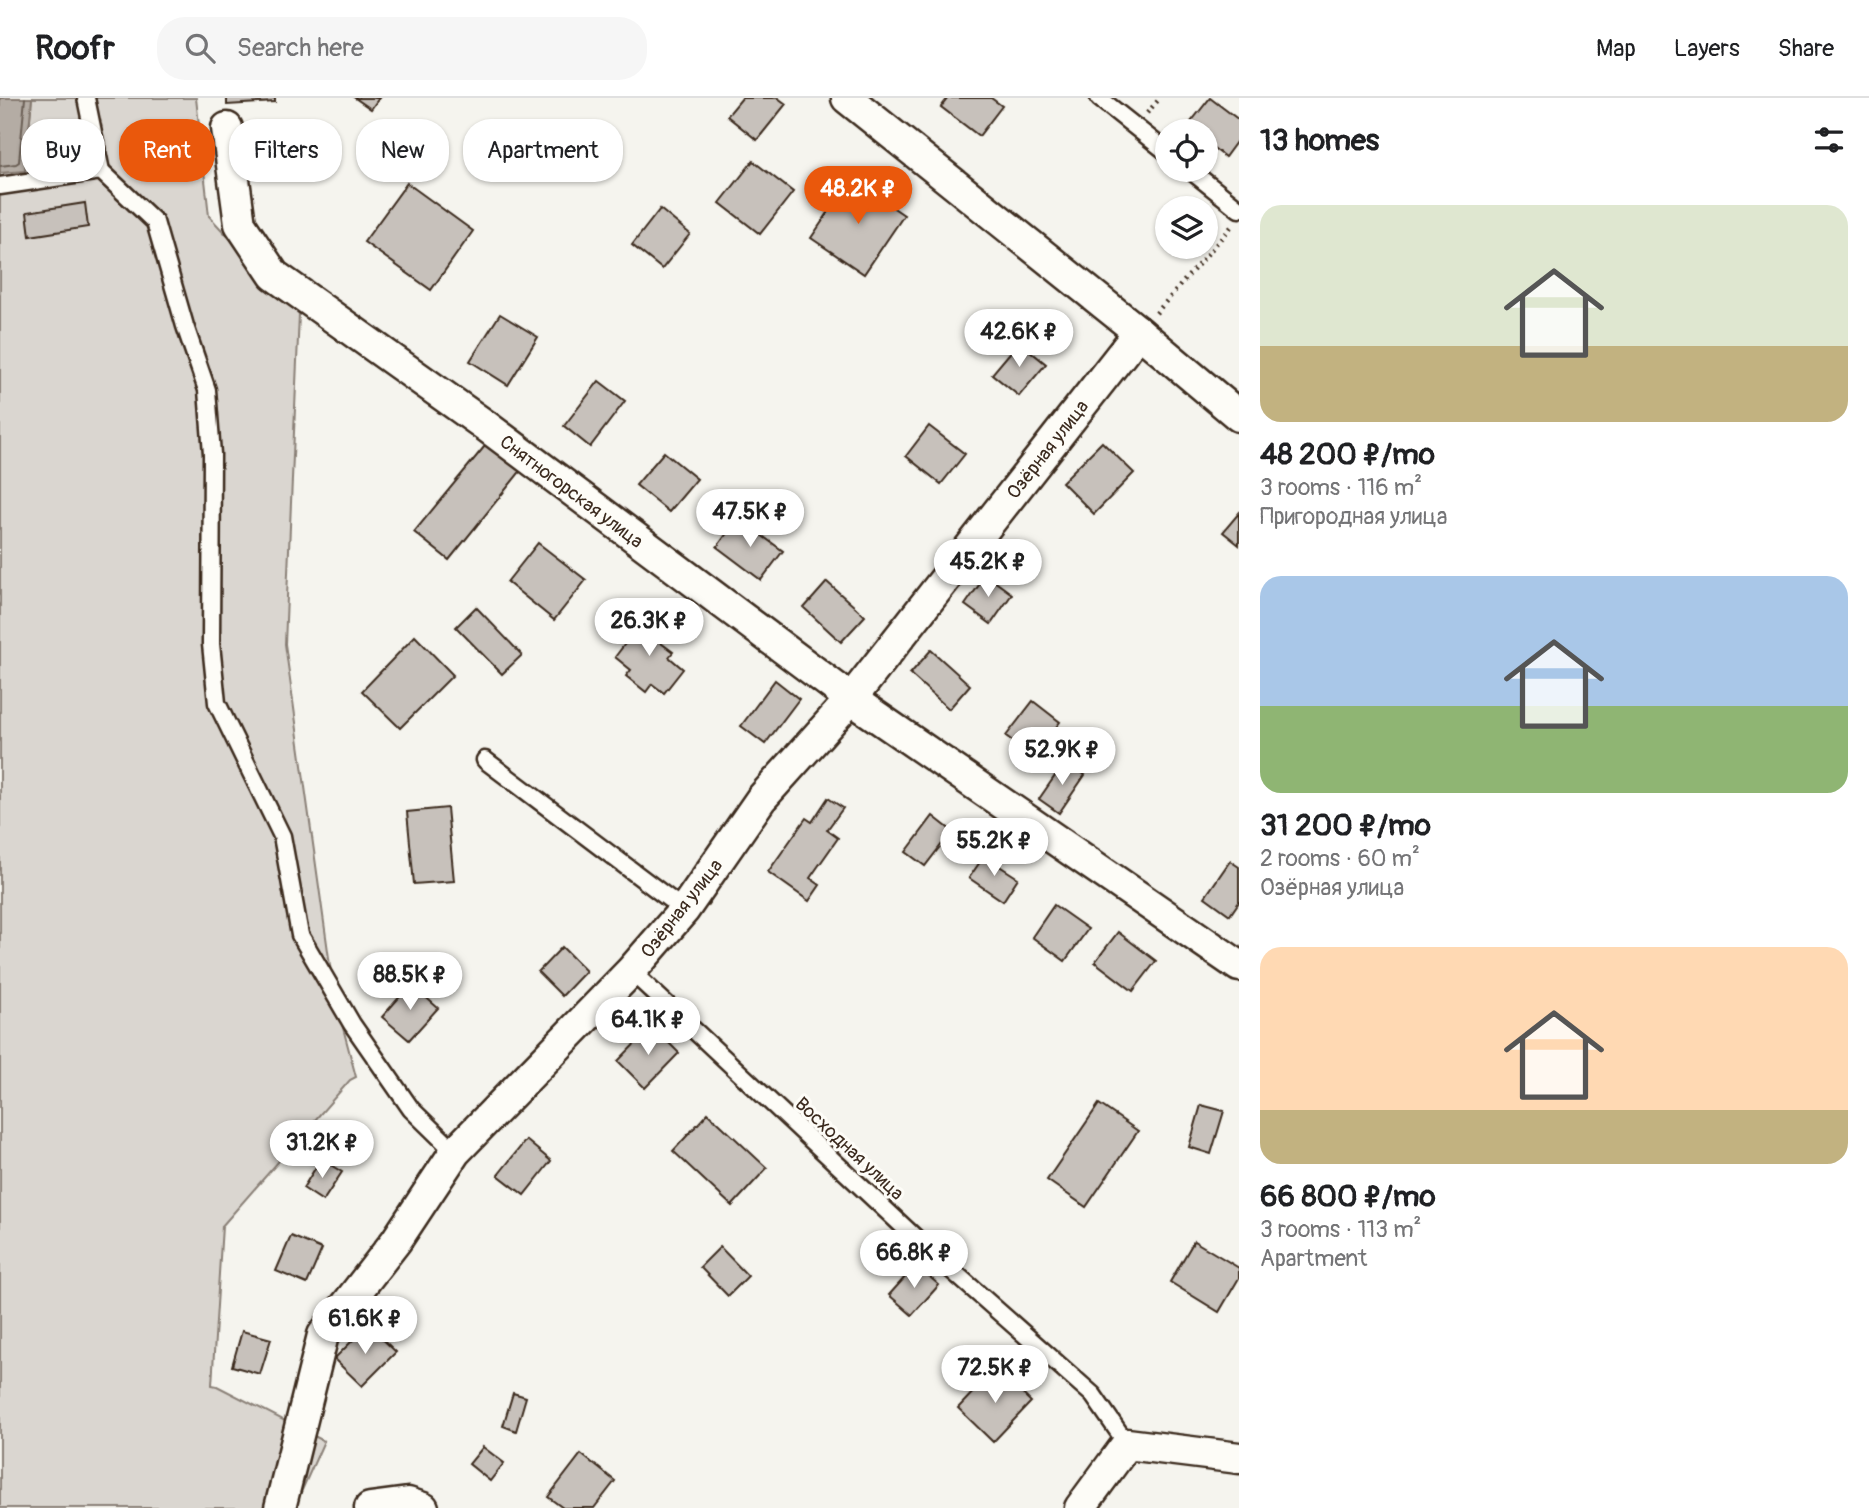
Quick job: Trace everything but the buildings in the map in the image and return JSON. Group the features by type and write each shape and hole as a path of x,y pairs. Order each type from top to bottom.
{"street":[{"path":"846,98 1139,332 1239,416"},
{"name":"Снятногорская улица","path":"227,128 240,223 274,275 486,426 851,699 1239,966"},
{"name":"Озёрная улица","path":"280,1508 323,1335 396,1241 455,1152 631,971 684,910 761,799 851,699 1139,332"},
{"path":"1080,1508 1127,1444 1239,1458"},
{"path":"370,1508 408,1503 422,1508"}],"lane":[{"path":"86,98 90,119"},
{"path":"1099,98 1155,142"},
{"path":"105,175 155,222 206,390 212,454 211,644 217,703 282,836 300,935 352,1024 411,1109 455,1152"},
{"path":"0,186 27,182"},
{"path":"1205,182 1239,209"},
{"path":"485,760 684,910"},
{"name":"Восходная улица","path":"631,971 921,1243 1093,1395 1127,1444"}],"path":[{"path":"1139,332 1239,219"}],"shaded area":[{"path":"32,98 196,98 198,119 119,119 119,182 205,182 209,216 299,314 285,644 334,994 356,1077 350,1080 222,1226 212,1385 324,1441 294,1508 0,1508 0,173 21,170 21,182 105,182 105,119 30,119"}],"water":[{"path":"0,98 32,98 30,119 21,119 21,171 0,173"}]}
